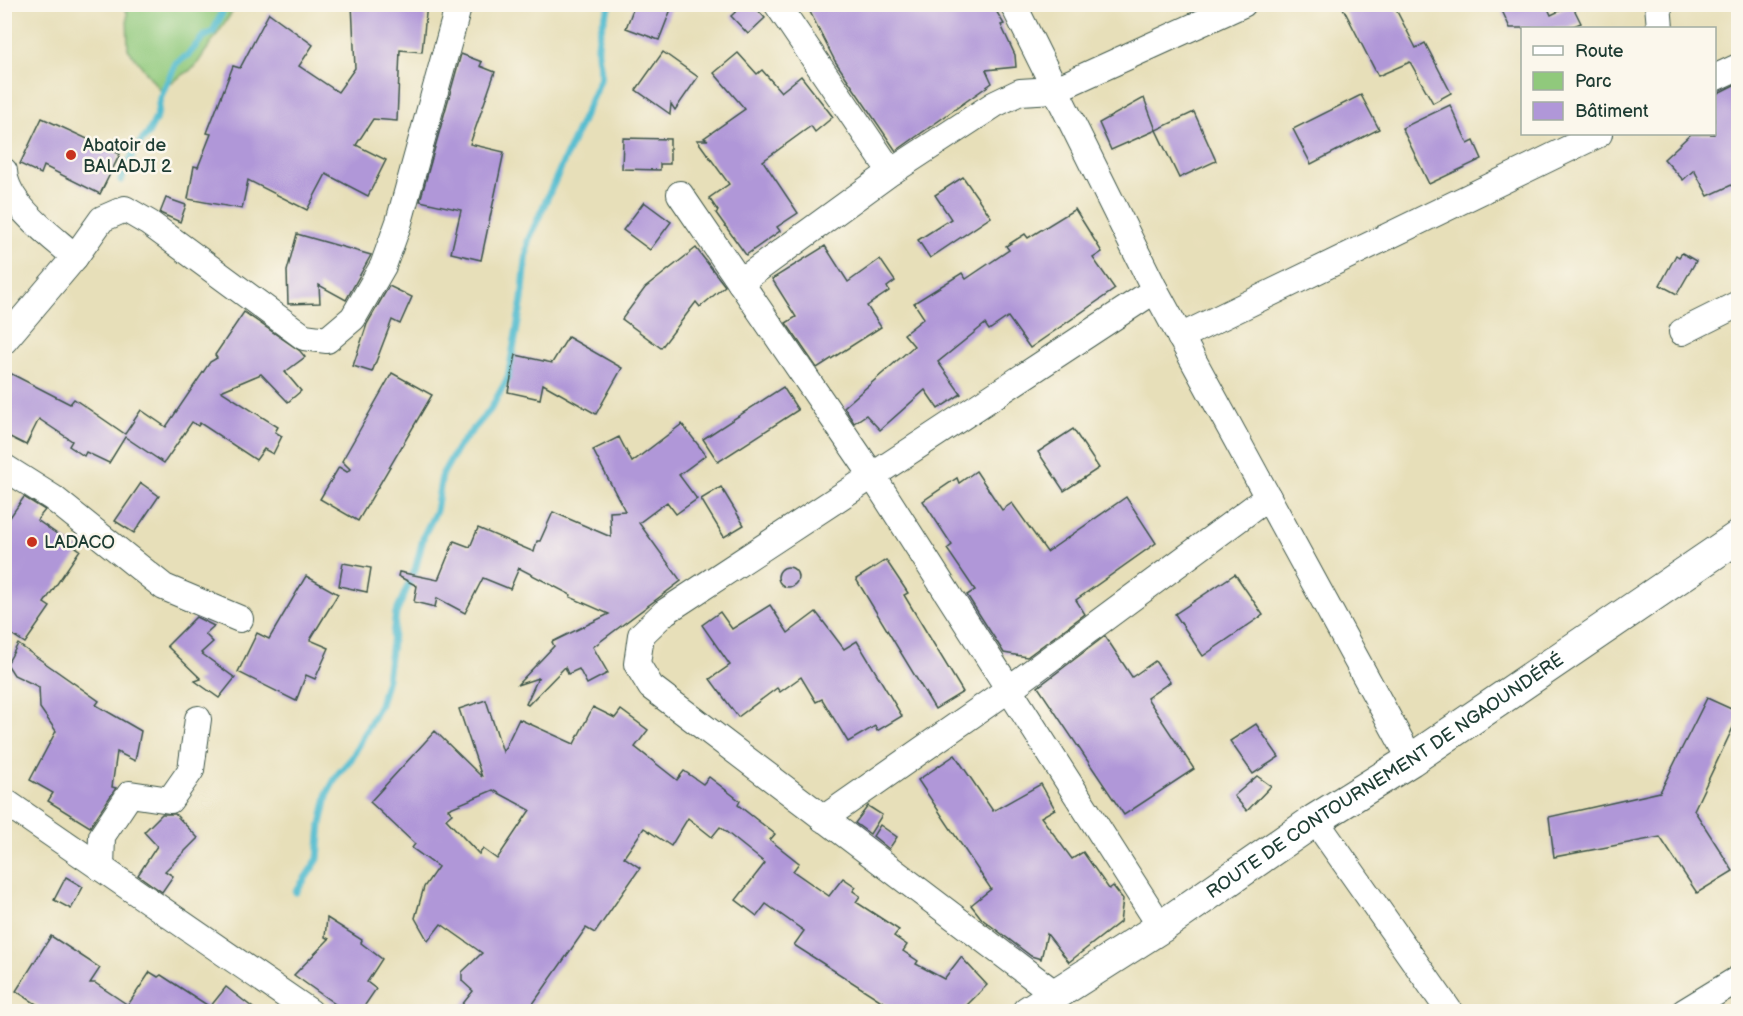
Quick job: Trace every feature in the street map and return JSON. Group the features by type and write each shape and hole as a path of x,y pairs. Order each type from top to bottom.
{"street":[{"path":"4,341 75,257 102,219 125,209 149,223 304,337 327,340 353,318 383,266 399,222 459,4"},
{"path":"777,4 891,172"},
{"path":"1013,4 1155,290 1411,760"},
{"path":"740,282 891,172 995,104 1020,92 1054,90 1243,4"},
{"path":"1658,4 1660,27"},
{"path":"1716,77 1738,67"},
{"path":"1180,337 1597,135"},
{"path":"4,171 10,194 37,223 75,257"},
{"path":"680,194 872,475 1161,927"},
{"path":"1054,993 651,687 637,664 641,635 665,612 1155,290"},
{"path":"1682,332 1738,304"},
{"path":"4,467 53,498 164,586 240,619"},
{"path":"823,819 1009,689 1268,497"},
{"name":"ROUTE DE CONTOURNEMENT DE NGAOUNDÉRÉ","path":"1028,1011 1161,927 1315,820 1411,760 1738,537"},
{"path":"101,868 102,836 130,794 170,800 191,770 198,719"},
{"path":"4,801 310,1011"},
{"path":"1315,820 1450,1011"},
{"path":"1684,1011 1738,979"}],"green space":[{"path":"121,5 237,5 195,67 160,90 128,49 127,12"}],"building":[{"path":"352,4 427,4 422,52 400,50 397,121 373,119 356,145 386,160 368,196 326,174 307,210 248,180 242,209 188,199 194,166 198,167 211,134 207,133 233,66 240,68 269,13 313,45 299,66 338,92 355,68"},
{"path":"635,4 673,4 659,40 626,28"},
{"path":"744,4 752,4 765,18 748,34 731,16"},
{"path":"806,4 992,4 1004,24 1001,25 1015,55 1016,67 986,70 992,83 896,151 835,61"},
{"path":"1341,4 1393,4 1416,48 1425,43 1451,93 1433,103 1410,62 1378,76"},
{"path":"1499,4 1546,4 1551,15 1572,5 1581,23 1571,27 1510,28"},
{"path":"663,52 698,77 675,110 671,104 670,114 636,90"},
{"path":"738,53 757,74 762,70 781,92 801,76 833,117 815,132 811,126 763,161 798,213 777,227 780,231 746,255 716,213 718,211 709,198 729,184 697,140 708,140 704,138 745,109 714,73"},
{"path":"461,54 482,62 480,66 495,72 470,144 504,152 481,260 451,253 461,210 420,201"},
{"path":"1738,83 1738,182 1708,196 1694,170 1683,180 1664,159 1690,135 1716,135 1716,94"},
{"path":"1361,95 1379,129 1311,164 1293,129"},
{"path":"1144,98 1156,130 1111,150 1099,123"},
{"path":"1450,105 1468,144 1474,141 1482,159 1429,184 1402,128"},
{"path":"1194,112 1216,161 1179,178 1156,130"},
{"path":"42,118 120,154 100,194 44,166 41,174 20,164"},
{"path":"623,138 670,139 670,164 660,164 660,170 622,169"},
{"path":"963,177 991,217 930,258 918,240 951,219 935,195"},
{"path":"166,198 186,205 180,222 160,213"},
{"path":"644,202 671,222 650,250 623,230"},
{"path":"1075,209 1102,252 1093,258 1115,289 1030,348 1008,317 989,330 985,324 938,362 961,394 938,409 925,390 880,430 866,415 854,423 844,407 914,346 904,334 924,318 914,303 962,273 966,279 1009,250 1006,246 1025,234 1028,238"},
{"path":"297,234 371,255 346,300 319,285 320,303 288,304 287,271"},
{"path":"825,246 848,282 880,259 895,281 887,287 889,291 867,306 881,327 817,368 786,323 796,317 772,279"},
{"path":"696,248 725,286 700,307 696,302 661,348 622,319 645,288"},
{"path":"1682,253 1696,261 1677,294 1660,285 1676,255 1679,257"},
{"path":"389,286 412,297 400,324 392,320 372,372 353,366 367,324"},
{"path":"244,312 300,351 305,357 285,372 301,391 288,402 261,374 221,391 278,427 275,432 282,436 273,454 264,449 256,460 200,423 198,426 192,422 164,463 125,437 109,463 86,452 84,456 69,446 72,441 39,419 26,445 4,434 4,370 70,404 74,399 125,434 141,410 166,427 210,362 217,358 215,355"},
{"path":"568,337 622,368 596,414 543,384 540,399 508,392 516,355 552,363"},
{"path":"392,373 432,395 358,521 320,499 339,467 347,472 350,469 342,461"},
{"path":"783,387 798,410 718,462 703,439"},
{"path":"682,424 706,455 679,475 697,499 676,514 667,502 639,523 681,581 593,647 608,673 587,684 579,669 568,674 565,667 528,705 526,704 538,678 517,685 554,646 552,642 609,614 570,597 571,595 519,568 510,589 483,578 465,613 437,598 435,607 414,602 417,586 398,576 399,572 438,580 454,541 470,547 478,528 534,552 537,541 540,541 553,512 611,537 610,512 625,511 593,450 619,437 632,462"},
{"path":"1073,429 1099,468 1064,491 1038,452"},
{"path":"976,471 1002,510 1012,503 1047,552 1126,497 1156,543 1076,600 1085,614 1027,657 1004,653 967,595 975,590 947,549 952,545 923,501 957,478 959,483"},
{"path":"141,483 159,496 134,533 115,521"},
{"path":"721,487 744,525 724,537 701,499"},
{"path":"24,497 45,510 37,520 80,550 44,603 50,607 25,643 4,629 4,526"},
{"path":"886,560 908,593 904,595 963,692 935,709 856,579"},
{"path":"343,563 371,568 367,592 339,586"},
{"path":"788,567 795,570 798,577 795,584 788,587 781,584 778,577 781,570"},
{"path":"1235,574 1263,615 1203,656 1175,614"},
{"path":"306,576 338,594 310,640 329,648 315,679 306,675 296,701 238,672 257,633 269,639"},
{"path":"770,605 788,633 816,612 844,649 857,641 902,716 877,731 875,726 848,742 822,699 816,702 801,677 780,692 777,688 738,717 710,679 730,665 702,625 720,612 732,629"},
{"path":"196,617 214,626 205,634 213,642 201,653 235,678 219,698 195,681 201,679 167,646"},
{"path":"1105,636 1132,677 1155,661 1170,682 1147,698 1194,769 1124,815 1038,687"},
{"path":"18,644 99,701 96,705 141,731 135,761 117,752 112,787 116,788 90,827 48,801 53,793 30,780 56,731 40,708 39,687 14,675 7,664"},
{"path":"1707,698 1738,712 1738,717 1694,810 1733,871 1697,893 1660,837 1554,857 1549,817 1660,792"},
{"path":"486,700 503,752 519,719 574,744 593,707 615,718 621,710 648,730 635,747 677,780 684,771 703,784 709,777 740,801 738,805 775,834 770,840 799,863 793,871 829,896 843,878 856,887 853,891 860,896 856,902 899,930 894,936 907,945 903,951 918,961 916,964 944,979 961,957 987,985 961,1011 897,1011 794,945 804,931 766,904 757,916 736,900 765,863 720,827 712,837 688,818 671,846 644,828 624,857 640,868 595,933 586,928 528,1011 457,1011 473,991 462,981 462,972 482,953 441,924 428,941 415,918 424,887 438,867 412,848 415,844 370,802 435,731 482,777 459,709","holes":["493,790 530,810 497,859 483,849 479,854 446,819 452,814 448,809"]},
{"path":"1256,724 1279,757 1253,774 1230,741"},
{"path":"955,755 993,811 1041,784 1055,809 1041,817 1072,859 1083,852 1109,889 1113,886 1123,899 1120,922 1069,962 1047,934 1041,959 1031,956 982,919 971,905 991,889 918,780"},
{"path":"1257,776 1271,786 1247,811 1234,796"},
{"path":"868,806 882,815 870,834 855,823"},
{"path":"162,814 175,814 198,838 165,871 173,876 162,892 138,875 157,846 144,832"},
{"path":"880,825 897,837 889,849 873,836"},
{"path":"66,877 83,887 71,909 54,900"},
{"path":"327,918 362,940 361,943 382,959 367,982 376,989 361,1011 345,1011 294,975 329,939 325,937"},
{"path":"51,936 100,968 90,983 95,983 128,1005 150,972 158,977 161,975 210,1007 226,987 257,1011 47,1011 16,991"}],"waterway":[{"path":"121,180 136,147 148,134 157,116 160,98 176,63 188,55 203,37 213,32 222,13 221,4"},
{"path":"296,892 318,859 321,824 328,792 338,774 352,758 380,704 387,679 396,613 415,570 424,535 436,511 442,475 458,447 490,410 508,378 522,300 528,241 600,80 598,46 611,4"}],"place":[{"name":"Abatoir de BALADJI 2","path":"71,155"},
{"name":"LADACO","path":"32,542"}]}
